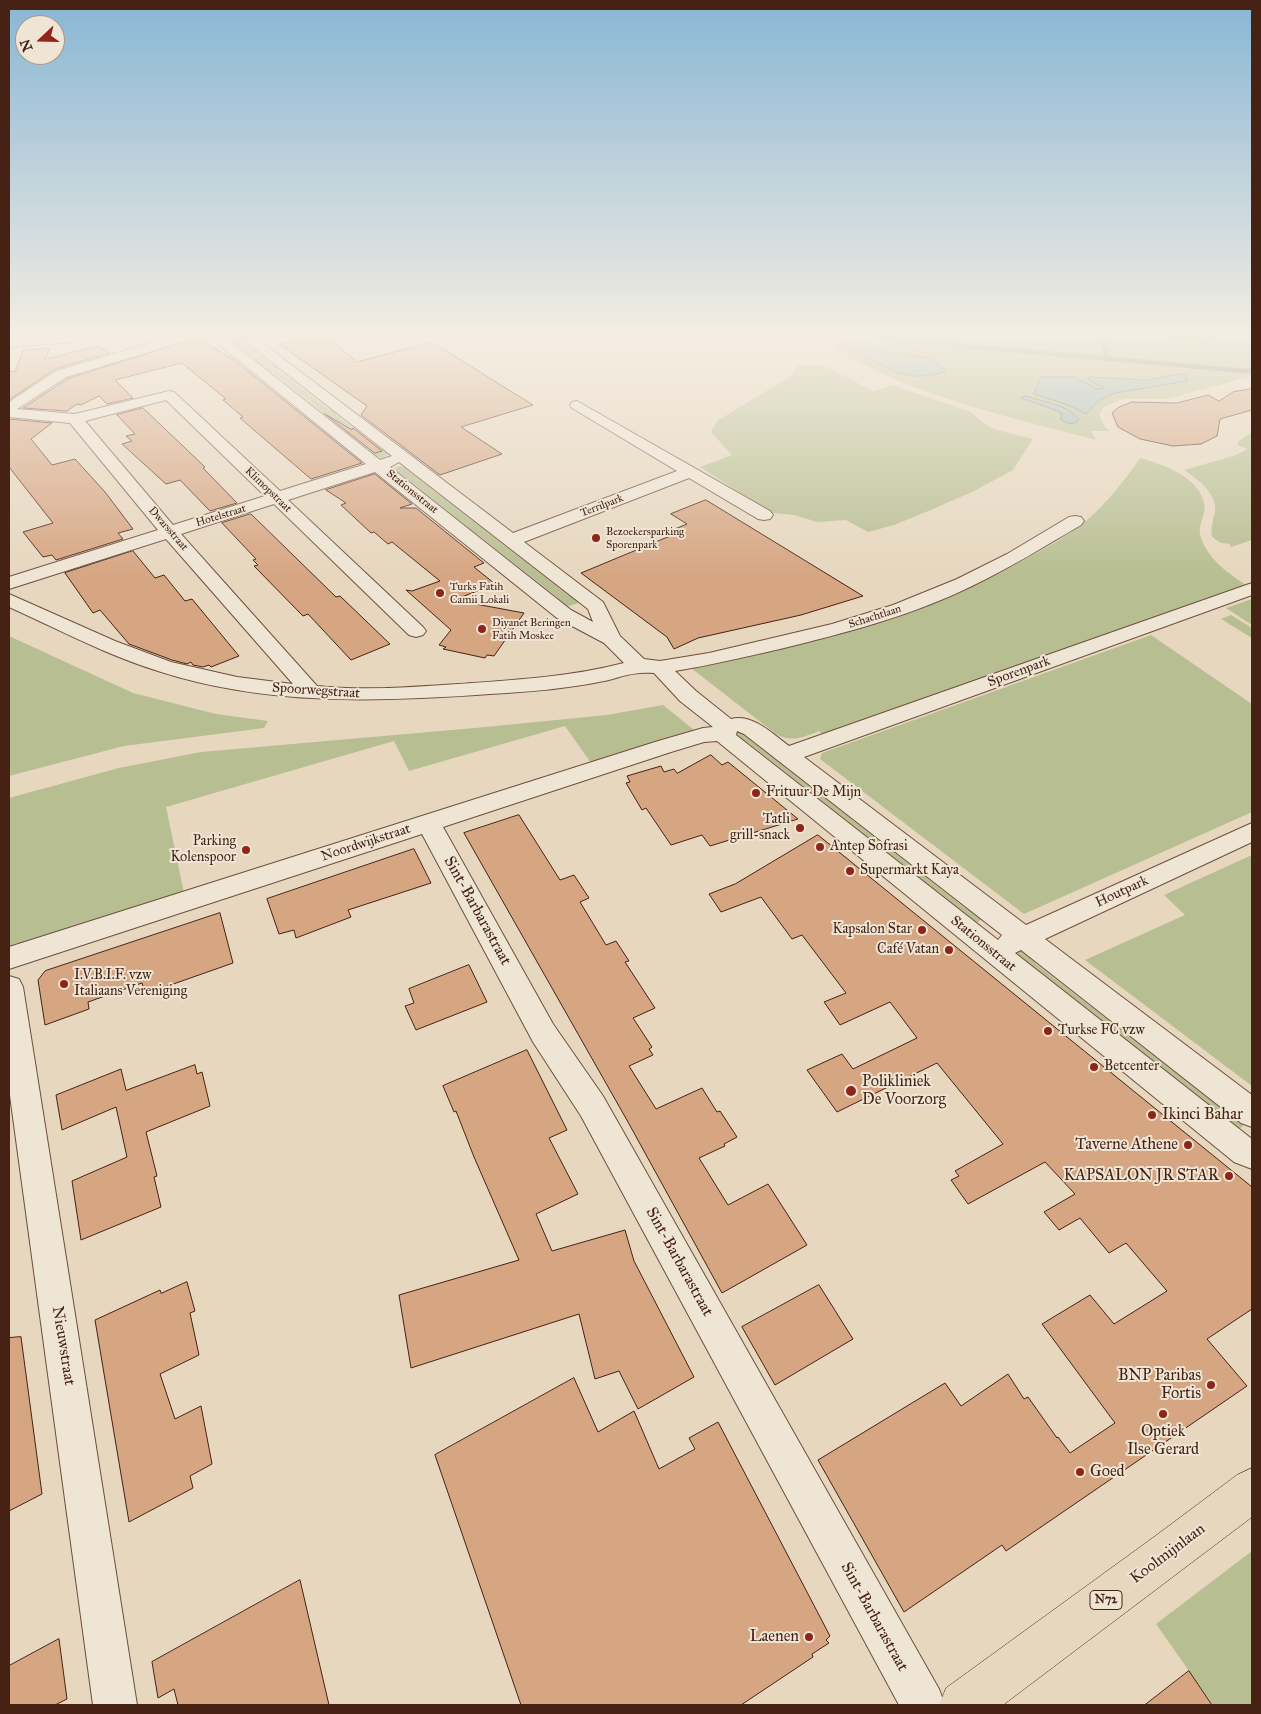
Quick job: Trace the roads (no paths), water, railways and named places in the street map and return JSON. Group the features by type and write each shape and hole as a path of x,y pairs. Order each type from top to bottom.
{"main road":[{"name":"Koolmijnlaan","path":"977,1701 1252,1490"}],"street":[{"path":"65,418 76,419"},
{"name":"Klimopstraat","path":"76,419 80,418"},
{"name":"Klimopstraat","path":"193,418 416,631"},
{"name":"Stationsstraat","path":"319,418 564,614 610,639 638,665"},
{"name":"Stationsstraat","path":"353,418 596,606 610,639"},
{"path":"599,418 764,515"},
{"name":"Dwarsstraat","path":"76,419 169,532 307,687"},
{"name":"Hotelstraat","path":"9,583 404,457"},
{"name":"Terrilpark","path":"512,540 691,471"},
{"name":"Schachtlaan","path":"660,667 709,659 813,635 900,609 964,583 1013,558 1075,521"},
{"name":"Sporenpark","path":"786,755 1252,589"},
{"name":"Spoorwegstraat","path":"9,600 108,645 165,668 237,684 326,694 404,694 517,686 598,676 638,665"},
{"path":"638,665 660,667"},
{"name":"Stationsstraat","path":"660,667 688,696 726,730 727,739 1245,1152 1252,1154"},
{"name":"Stationsstraat","path":"726,730 737,724 752,729 1022,938 1252,1112"},
{"name":"Noordwijkstraat","path":"9,958 663,747 726,730"},
{"name":"Sint-Barbarastraat","path":"429,823 543,1033 592,1106 923,1705"},
{"name":"Houtpark","path":"992,951 1252,832"},
{"name":"Nieuwstraat","path":"9,987 115,1705"}],"water":[{"path":"1061,418 1077,418 1079,420 1068,423 1061,420"}],"place":[{"name":"Bezoekersparking Sporenpark","path":"596,538"},
{"name":"Turks Fatih Camii Lokali","path":"440,593"},
{"name":"Diyanet Beringen Fatih Moskee","path":"482,629"},
{"name":"Frituur De Mijn","path":"756,793"},
{"name":"Tatli grill-snack","path":"800,828"},
{"name":"Antep Sofrasi","path":"820,847"},
{"name":"Parking Kolenspoor","path":"246,850"},
{"name":"Supermarkt Kaya","path":"850,871"},
{"name":"Kapsalon Star","path":"922,930"},
{"name":"Café Vatan","path":"949,950"},
{"name":"I.V.B.I.F. vzw Italiaans Vereniging","path":"64,984"},
{"name":"Turkse FC vzw","path":"1048,1031"},
{"name":"Betcenter","path":"1094,1067"},
{"name":"Polikliniek De Voorzorg","path":"851,1091"},
{"name":"Ikinci Bahar","path":"1152,1115"},
{"name":"Taverne Athene","path":"1188,1145"},
{"name":"KAPSALON JR STAR","path":"1229,1176"},
{"name":"BNP Paribas Fortis","path":"1211,1385"},
{"name":"Optiek Ilse Gerard","path":"1163,1414"},
{"name":"Goed","path":"1080,1472"},
{"name":"Laenen","path":"809,1637"}]}
